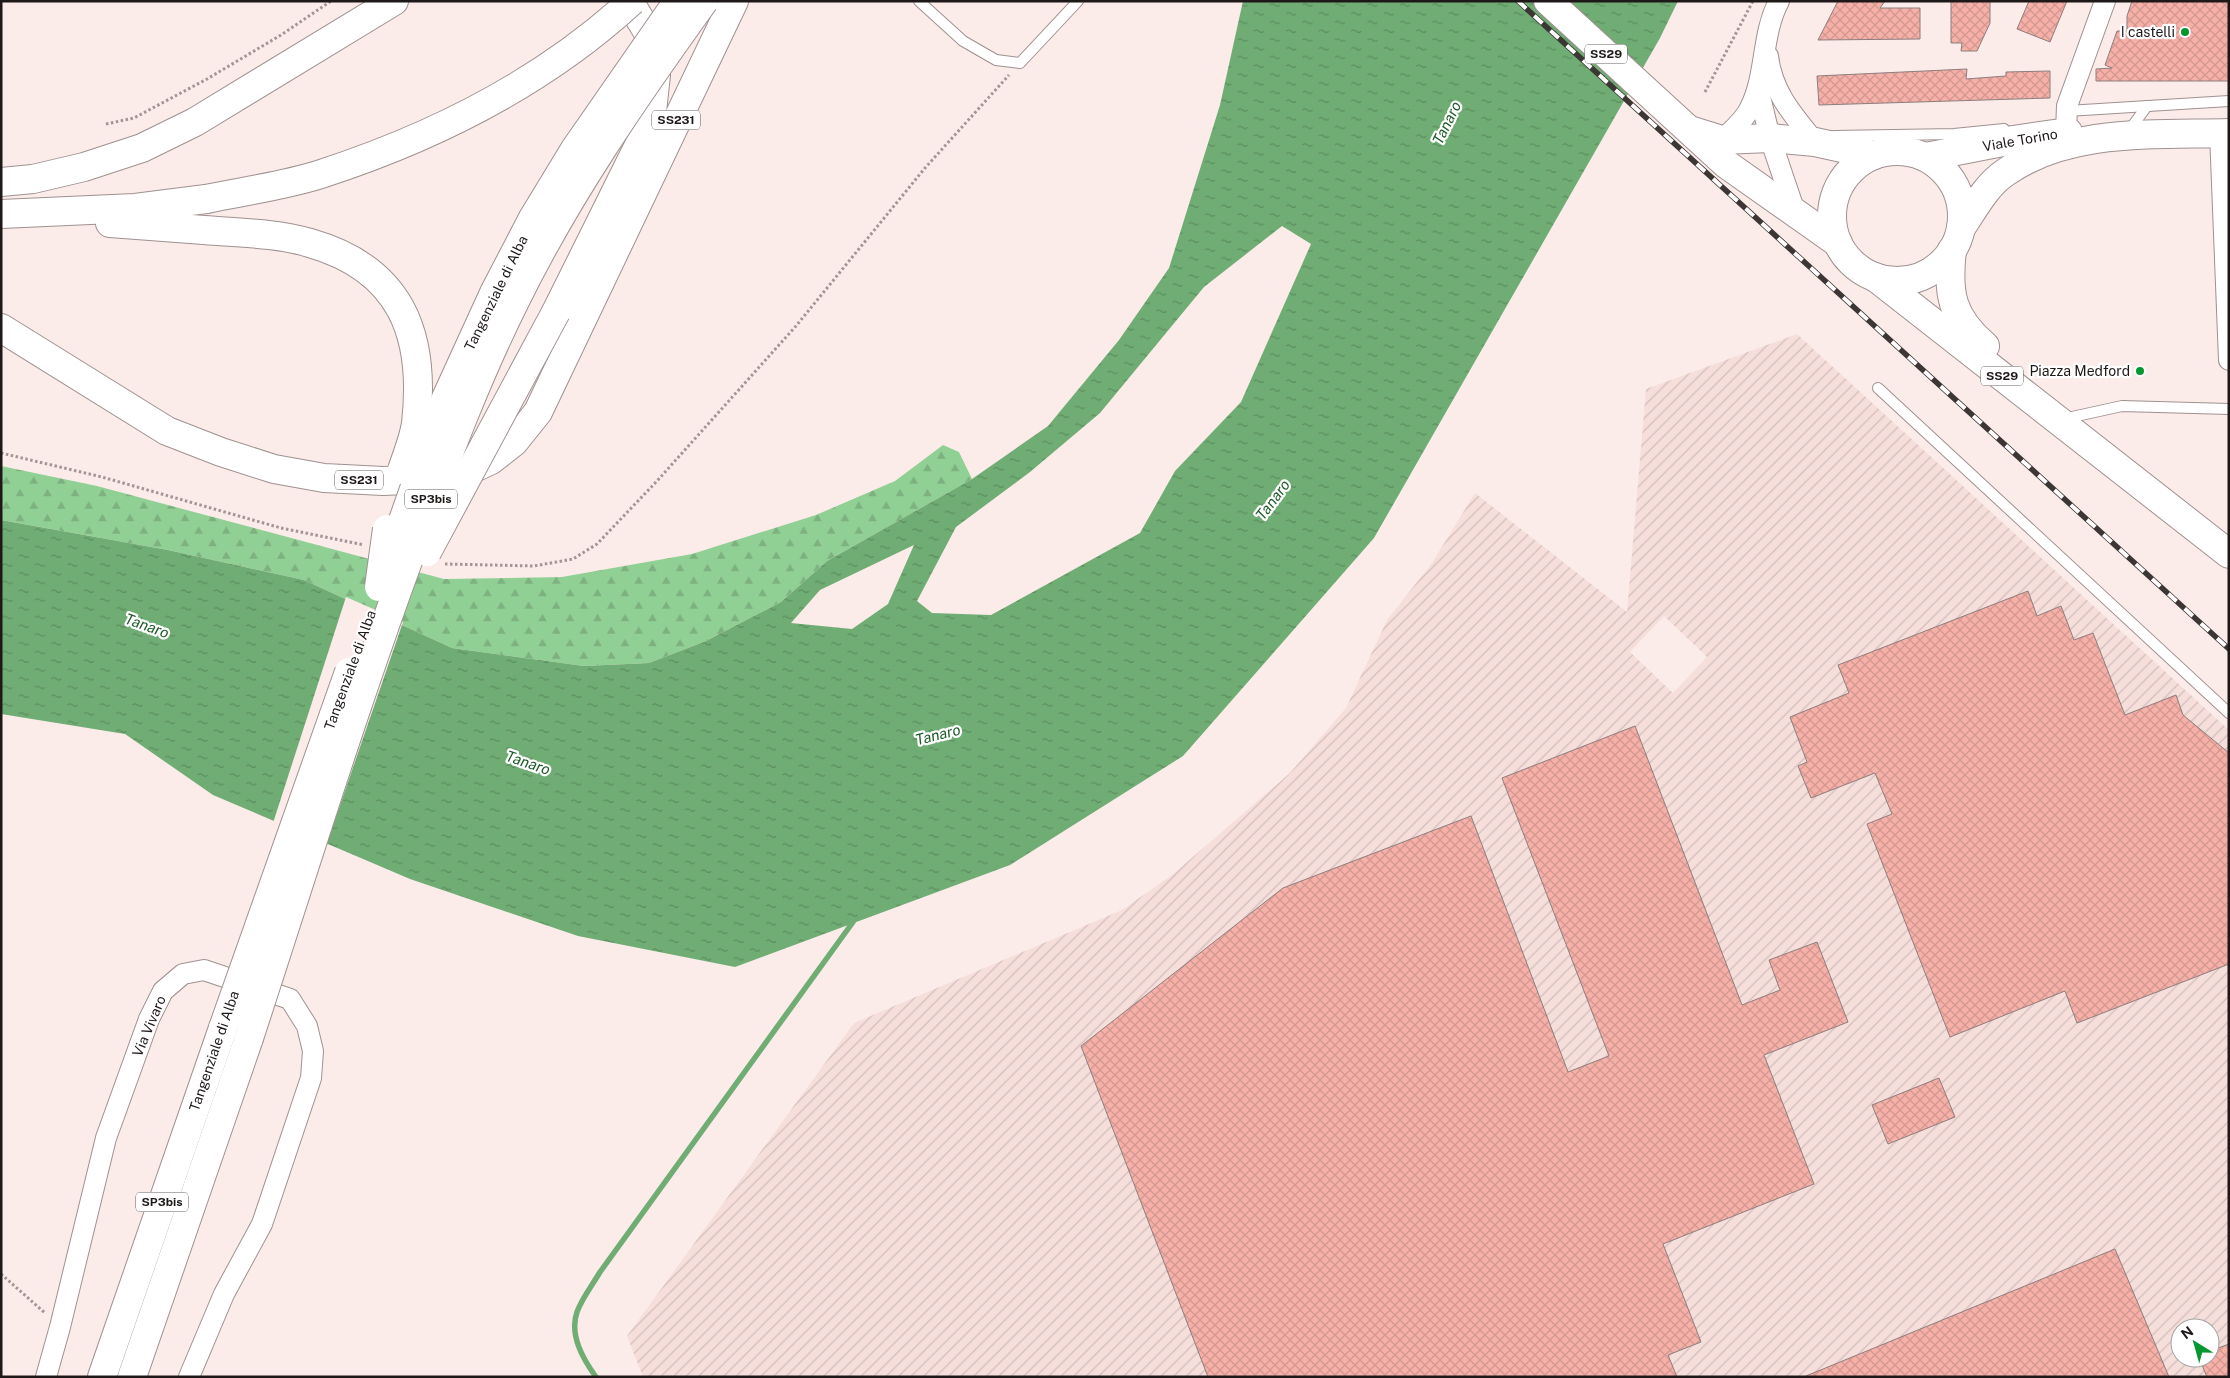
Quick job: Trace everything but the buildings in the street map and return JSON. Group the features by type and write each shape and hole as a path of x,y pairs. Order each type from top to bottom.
{"main road":[{"path":"1,182 33,180 84,167 142,148 195,122 394,1"},
{"path":"1,215 135,208 206,199 320,174 434,132 477,110 518,86 610,21 630,1 652,39 656,75 650,121 556,312 378,641"},
{"name":"Tangenziale di Alba","path":"102,1377 222,1028 446,398 498,285 533,218 575,149 678,1"},
{"name":"Tangenziale di Alba","path":"132,1377 249,1038 378,641 465,410 515,300 554,228 594,161 656,68 704,1"},
{"name":"SS231","path":"1,328 167,431 221,452 274,468 324,478 383,482 453,478 491,460 514,442 538,412 734,1"},
{"name":"SS29","path":"1548,1 1726,164 1838,243"},
{"name":"Viale Torino","path":"1926,157 2013,140 2066,121 2120,136"},
{"name":"SS29","path":"1687,129 1722,140 1770,138 1815,142 1874,155"},
{"name":"Viale Torino","path":"1957,239 1988,189 2005,172 2032,156 2059,147 2120,136 2225,133"},
{"path":"1957,239 1935,268 1914,278 1896,280 1875,277 1860,269 1848,258 1838,243 1833,226 1836,192 1847,174 1859,163 1874,155 1892,151 1910,152 1926,157 1940,166 1954,182 1962,204 1950,291 1959,319 1978,340 2072,417 2128,476"},
{"path":"1,215 277,236 310,243 334,252 360,265 383,283 400,306 412,333 418,377 416,424 389,514 379,587"},
{"name":"SS29","path":"1875,277 2229,554"}],"street":[{"path":"1722,140 1743,120 1750,109 1758,88 1766,37 1773,12 1780,1"},
{"path":"2066,121 2104,1"},
{"path":"1766,37 1773,82 1783,102 1815,142"},
{"path":"1758,88 1770,138 1795,212"},
{"path":"2225,133 2229,360"},
{"name":"Via Vivaro","path":"46,1377 106,1138 149,1019 163,991 183,974 204,970 290,1000 307,1026 313,1051 311,1078 262,1224 224,1294 189,1377"}],"lane":[{"path":"919,1 963,41 996,60 1020,63 1078,1"},
{"path":"1815,142 1838,135 1954,134 2048,125 2147,106 2229,101"},
{"path":"2120,136 2147,106"},
{"path":"1878,388 2229,713"},
{"path":"2072,417 2122,406 2229,409"}],"path":[{"path":"106,124 134,118 207,79 281,35 331,1"},
{"path":"1705,92 1753,1"},
{"path":"1,1274 60,1327"}],"shaded area":[{"path":"1797,334 2229,730 2229,1377 643,1377 627,1336 854,1023 1122,910 1172,875 1290,773 1346,708 1387,620 1432,563 1475,493 1627,612 1646,389","holes":["1664,616 1707,657 1673,693 1630,652"]}],"green space":[{"path":"943,445 959,452 972,479 827,561 781,602 706,641 649,663 584,666 452,648 304,580 168,550 1,520 1,466 97,486 444,579 562,577 692,554 816,515 895,481"}],"water":[{"name":"Tanaro","path":"1243,1 1678,1 1660,38 1374,538 1183,756 1010,865 735,967 578,936 410,879 213,795 125,734 1,714 1,520 168,550 304,580 452,648 584,666 649,663 706,641 781,602 827,561 972,479 1048,426 1119,340 1169,268 1220,105","holes":["1282,226 1311,244 1241,402 1175,471 1140,533 991,615 932,613 917,601 956,527 1030,472 1100,413 1204,287","914,545 888,604 852,629 791,623 820,590"]}],"pier":[{"path":"346,597 403,622 326,846 273,823"}],"waterway":[{"path":"596,1377 582,1355 576,1338 575,1321 585,1296 600,1272 853,922"}],"railway":[{"path":"1518,1 2229,649"}],"place":[{"name":"I castelli","path":"2185,32"},
{"name":"Piazza Medford","path":"2140,371"}]}
